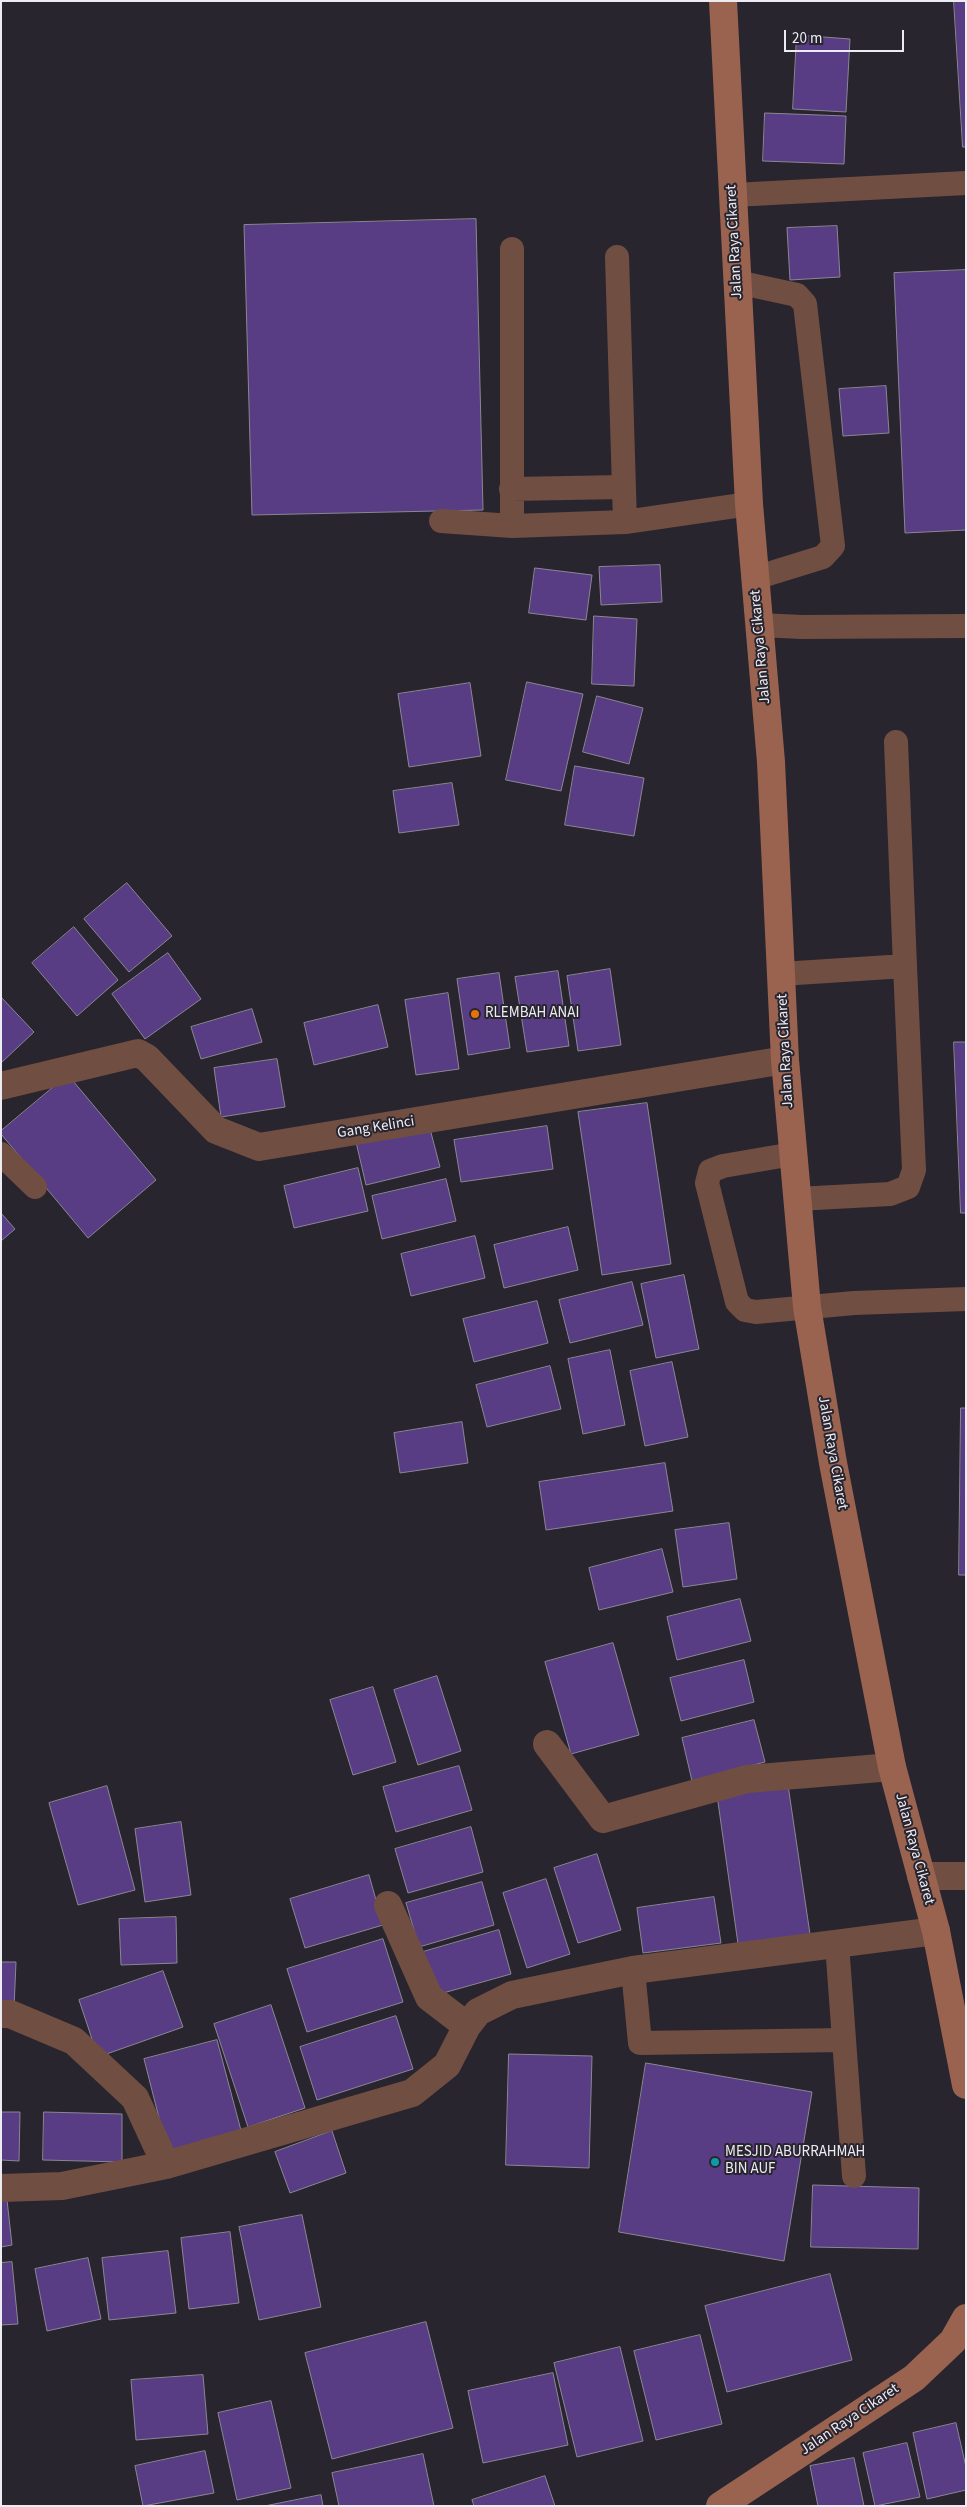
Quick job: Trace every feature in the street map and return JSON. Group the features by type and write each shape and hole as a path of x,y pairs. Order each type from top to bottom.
{"main road":[{"name":"Jalan Raya Cikaret","path":"723,1 749,504 771,762 785,1060 807,1307 833,1462 892,1767 936,1931 966,2085"},
{"name":"Jalan Raya Cikaret","path":"720,2506 914,2378 953,2341 966,2318"}],"street":[{"name":"Gang Kelinci","path":"1,1086 138,1053 147,1058 216,1130 259,1147 785,1060"},
{"path":"547,1744 603,1819 747,1779 892,1767"},
{"path":"921,1876 966,1876"},
{"path":"388,1906 430,1997 467,2026"},
{"path":"1,2188 62,2186 166,2165 412,2093 448,2065 467,2026 478,2012 512,1995 633,1970 936,1931"},
{"path":"1,2014 10,2014 74,2041 135,2098 166,2165"}],"lane":[{"path":"733,195 966,182"},
{"path":"512,249 512,526"},
{"path":"617,257 625,522"},
{"path":"737,282 797,294 805,304 832,546 823,557 755,578"},
{"path":"512,489 624,487"},
{"path":"441,521 512,526 625,522 749,504"},
{"path":"759,625 802,627 966,626"},
{"path":"797,1199 890,1194 908,1188 914,1170 896,742"},
{"path":"781,974 905,966"},
{"path":"1,1154 34,1187"},
{"path":"792,1154 722,1166 710,1171 707,1184 736,1302 744,1310 756,1312 807,1307 966,1299"},
{"path":"837,1944 854,2176"},
{"path":"633,1970 640,2043 844,2040"}],"building":[{"path":"954,1 966,1 966,147 963,147"},
{"path":"797,35 850,39 846,112 793,109"},
{"path":"765,113 846,116 844,164 763,161"},
{"path":"476,219 483,510 252,515 244,225"},
{"path":"837,226 840,277 790,280 787,228"},
{"path":"966,270 966,530 905,533 894,273"},
{"path":"886,386 889,433 843,436 839,389"},
{"path":"660,565 662,602 601,605 599,567"},
{"path":"535,568 592,575 586,620 529,613"},
{"path":"594,616 637,619 634,686 592,684"},
{"path":"527,682 583,694 561,791 506,780"},
{"path":"470,683 481,756 409,767 398,694"},
{"path":"597,696 643,708 629,764 583,752"},
{"path":"575,766 644,778 634,836 565,825"},
{"path":"452,783 459,825 399,833 393,791"},
{"path":"127,883 172,936 129,972 84,919"},
{"path":"74,927 118,980 77,1016 32,963"},
{"path":"168,953 201,999 145,1039 112,994"},
{"path":"610,969 621,1045 578,1051 567,976"},
{"path":"558,971 569,1046 527,1052 515,977"},
{"path":"499,973 510,1048 468,1055 457,979"},
{"path":"448,993 459,1069 416,1075 405,1000"},
{"path":"1,997 34,1032 1,1063"},
{"path":"378,1005 388,1047 314,1065 304,1023"},
{"path":"252,1009 262,1042 201,1059 191,1027"},
{"path":"954,1042 966,1042 966,1213 961,1213"},
{"path":"277,1059 285,1107 221,1117 214,1068"},
{"path":"68,1075 156,1180 88,1238 1,1134 1,1131"},
{"path":"647,1103 671,1264 602,1275 578,1112"},
{"path":"429,1125 440,1167 366,1185 356,1142"},
{"path":"547,1126 553,1169 461,1182 454,1140"},
{"path":"358,1168 368,1211 294,1228 284,1186"},
{"path":"446,1179 456,1221 382,1239 372,1196"},
{"path":"1,1213 15,1229 1,1241"},
{"path":"568,1227 578,1270 504,1288 494,1245"},
{"path":"475,1236 485,1278 411,1296 401,1254"},
{"path":"684,1275 699,1349 656,1358 641,1284"},
{"path":"632,1282 643,1325 570,1343 559,1300"},
{"path":"537,1301 548,1343 474,1362 463,1319"},
{"path":"610,1350 625,1425 583,1434 568,1359"},
{"path":"672,1362 688,1437 645,1446 630,1371"},
{"path":"550,1366 561,1409 487,1427 476,1385"},
{"path":"961,1408 966,1408 966,1575 959,1575"},
{"path":"462,1422 468,1463 400,1473 394,1433"},
{"path":"665,1463 673,1511 546,1530 539,1482"},
{"path":"729,1523 737,1579 683,1587 675,1530"},
{"path":"662,1549 673,1592 599,1610 589,1568"},
{"path":"740,1599 751,1641 677,1660 667,1617"},
{"path":"613,1643 639,1735 571,1754 545,1662"},
{"path":"744,1660 754,1702 681,1721 670,1678"},
{"path":"437,1676 461,1751 418,1765 394,1690"},
{"path":"373,1687 396,1762 353,1775 330,1700"},
{"path":"754,1720 765,1762 692,1781 682,1738"},
{"path":"459,1766 472,1810 396,1832 383,1787"},
{"path":"788,1785 811,1941 739,1951 717,1795"},
{"path":"107,1786 135,1890 78,1905 49,1803"},
{"path":"181,1822 191,1895 145,1902 135,1829"},
{"path":"471,1827 483,1872 408,1893 395,1849"},
{"path":"597,1854 621,1930 578,1943 554,1868"},
{"path":"369,1875 383,1925 305,1948 290,1899"},
{"path":"546,1879 570,1954 527,1968 503,1893"},
{"path":"482,1882 494,1925 419,1947 406,1903"},
{"path":"714,1897 721,1943 643,1953 637,1908"},
{"path":"176,1917 177,1963 121,1965 119,1919"},
{"path":"499,1930 511,1974 436,1995 423,1952"},
{"path":"383,1939 403,2002 307,2032 287,1969"},
{"path":"1,1962 16,1962 14,2008 1,2008"},
{"path":"163,1971 183,2027 98,2057 79,2000"},
{"path":"271,2005 305,2108 248,2127 214,2024"},
{"path":"396,2016 413,2069 317,2100 300,2047"},
{"path":"217,2040 243,2138 169,2157 144,2059"},
{"path":"509,2054 592,2056 589,2168 506,2165"},
{"name":"MESJID ABURRAHMAH BIN AUF","path":"646,2063 812,2092 784,2261 619,2232"},
{"path":"1,2112 20,2112 19,2161 1,2160"},
{"path":"44,2112 122,2114 122,2162 43,2160"},
{"path":"332,2131 346,2173 290,2193 275,2152"},
{"path":"813,2185 919,2188 918,2249 811,2247"},
{"path":"7,2200 12,2245 1,2247 1,2201"},
{"path":"302,2215 321,2307 259,2320 239,2227"},
{"path":"230,2232 239,2303 189,2309 181,2238"},
{"path":"168,2251 176,2313 109,2320 102,2258"},
{"path":"88,2258 101,2319 47,2331 35,2269"},
{"path":"12,2262 18,2324 1,2325 1,2263"},
{"path":"830,2274 852,2360 727,2392 705,2306"},
{"path":"426,2322 453,2428 332,2459 305,2353"},
{"path":"700,2335 722,2424 656,2440 634,2351"},
{"path":"620,2347 643,2441 577,2457 554,2363"},
{"path":"553,2373 568,2445 483,2463 468,2391"},
{"path":"203,2375 208,2434 136,2440 131,2380"},
{"path":"271,2401 291,2488 237,2500 218,2413"},
{"path":"956,2423 966,2467 966,2490 927,2499 913,2433"},
{"path":"907,2443 920,2497 875,2506 863,2453"},
{"path":"205,2451 214,2493 143,2506 135,2466"},
{"path":"423,2454 434,2506 339,2506 332,2473"},
{"path":"854,2458 864,2506 818,2506 810,2466"},
{"path":"545,2476 555,2506 474,2506 472,2500"},
{"path":"321,2495 323,2506 265,2506"}],"place":[{"name":"RLEMBAH ANAI","path":"475,1014"},
{"name":"MESJID ABURRAHMAH BIN AUF","path":"715,2162"}]}
